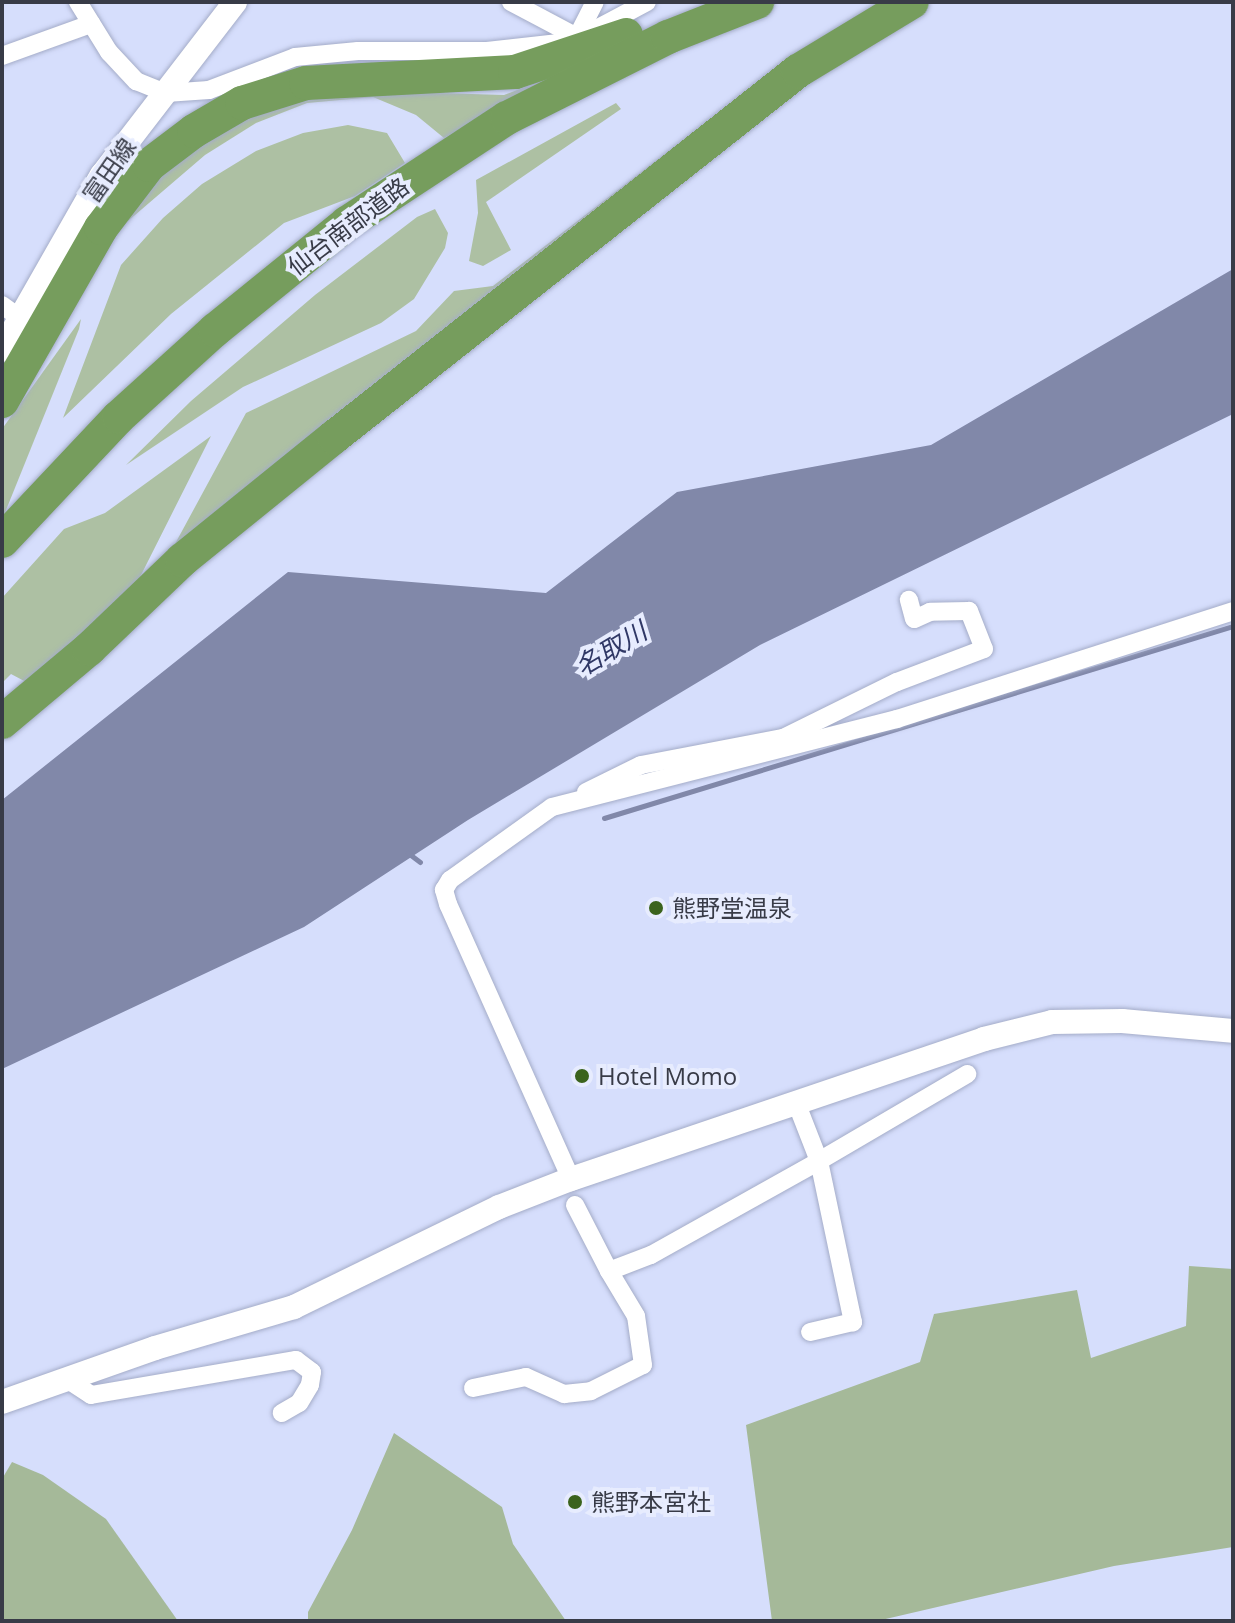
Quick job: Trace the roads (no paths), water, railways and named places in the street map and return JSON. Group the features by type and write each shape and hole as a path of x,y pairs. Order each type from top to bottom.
{"highway":[{"path":"2,401 101,228 149,165 242,103 306,83 515,72 716,2"},
{"name":"仙台南部道路","path":"2,541 119,417 215,330 347,223 507,118 668,37 757,2"},
{"path":"2,722 89,649 182,560 358,418 798,71 912,2"}],"street":[{"path":"78,2 109,52 136,81 166,93 209,90 295,57 358,51 487,51 540,47 577,37 647,2"},
{"name":"富田線","path":"2,350 11,312 102,175 235,2"},
{"path":"511,2 577,37"},
{"path":"577,37 595,2"},
{"path":"2,56 91,24"},
{"path":"571,1179 444,890 559,805 641,765 783,738 897,682 984,649 969,611 930,612 914,619 909,600"},
{"path":"559,805 897,719 1233,611"},
{"path":"2,1402 65,1378 294,1307 499,1207 571,1179 796,1102 1052,1022 1122,1021 1233,1031"},
{"path":"609,1271 651,1255 967,1074"},
{"path":"796,1102 819,1161 853,1322 810,1332"},
{"path":"473,1388 526,1377 564,1394 591,1391 643,1365 636,1316 575,1205"},
{"path":"65,1378 91,1395 296,1360 312,1372 310,1385 299,1403 282,1413"}],"water":[{"name":"名取川","path":"1233,269 1233,414 760,645 468,820 304,927 2,1069 2,800 288,572 546,593 677,492 931,445"}],"waterway":[{"path":"604,818 1233,626"},
{"path":"408,853 420,862"}],"place":[{"name":"熊野堂温泉","path":"656,908"},
{"name":"Hotel Momo","path":"582,1076"},
{"name":"熊野本宮社","path":"575,1502"}]}
